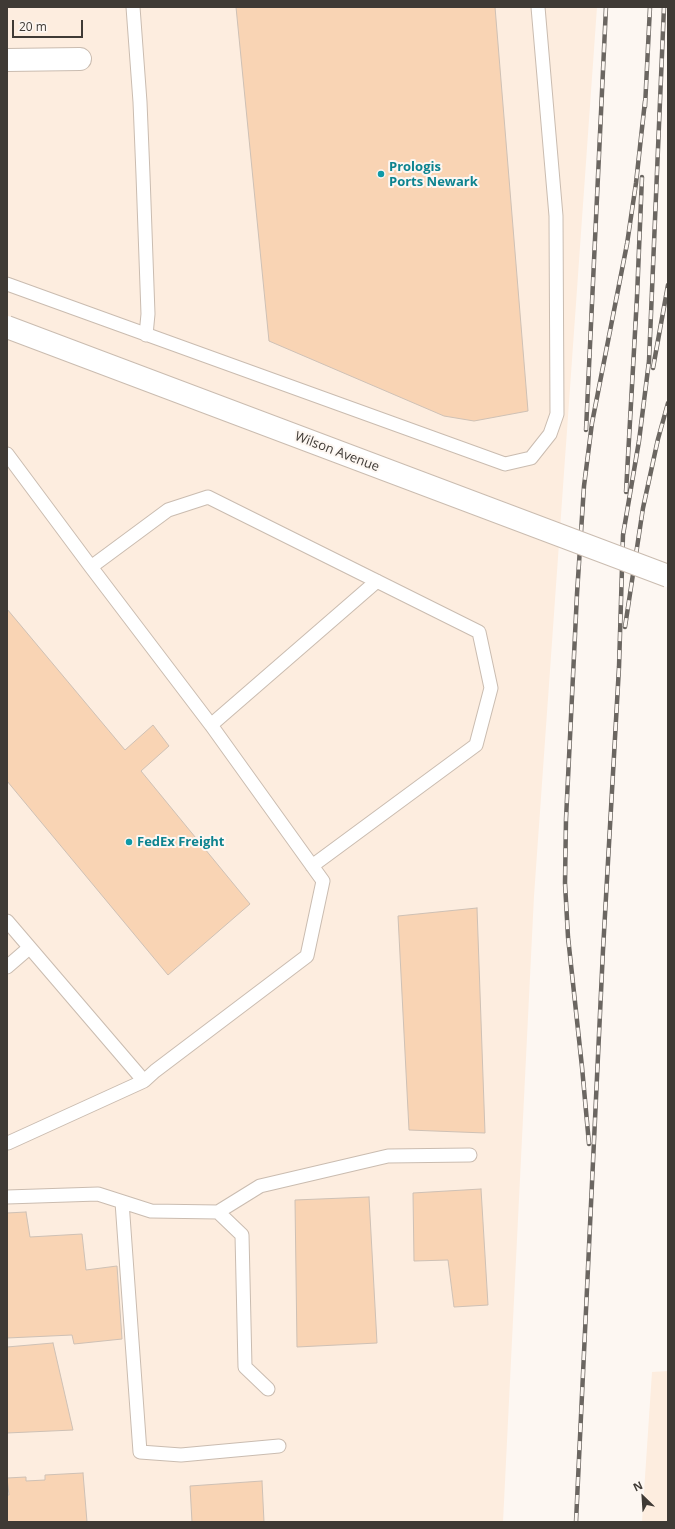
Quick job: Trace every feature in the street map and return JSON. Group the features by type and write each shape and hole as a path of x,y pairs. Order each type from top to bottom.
{"main road":[{"path":"7,60 80,59"},
{"name":"Wilson Avenue","path":"7,327 668,576"}],"lane":[{"path":"133,7 140,102 143,175 148,314 146,335"},
{"path":"7,284 505,464 531,458 550,434 557,414 556,216 538,7"},
{"path":"7,454 211,724 323,881 307,956 155,1071 144,1081 7,1143"},
{"path":"91,567 168,510 208,497 479,632 491,688 476,745 312,866"},
{"path":"211,724 377,581"},
{"path":"7,921 144,1081"},
{"path":"7,967 29,948"},
{"path":"7,1197 98,1194 151,1211 218,1212 260,1186 388,1156 470,1155"},
{"path":"122,1202 140,1452 181,1455 279,1446"},
{"path":"218,1212 242,1235 244,1367 268,1389"}],"shaded area":[{"path":"7,7 597,7 534,896 503,1522 7,1522"},
{"path":"668,1371 668,1522 642,1522 652,1372"}],"building":[{"name":"Prologis Ports Newark","path":"236,7 495,7 528,411 474,421 444,416 269,341"},
{"name":"FedEx Freight","path":"7,609 125,750 153,725 169,746 141,771 250,904 168,975 7,781"},
{"path":"477,908 485,1133 409,1130 398,916"},
{"path":"481,1189 488,1305 454,1307 448,1260 414,1261 413,1193"},
{"path":"369,1197 377,1343 297,1347 295,1200"},
{"path":"26,1212 30,1237 82,1234 86,1270 117,1266 122,1339 74,1344 72,1335 7,1338 7,1213"},
{"path":"53,1343 73,1430 7,1433 7,1347"},
{"path":"83,1473 87,1522 7,1522 7,1495 9,1495 7,1478 26,1477 26,1481 45,1480 45,1475"},
{"path":"262,1481 264,1522 192,1522 190,1486"}],"railway":[{"path":"586,430 606,7"},
{"path":"645,107 650,7"},
{"path":"576,1522 603,950 619,667 623,535 639,441 649,361 664,7"},
{"path":"589,1144 568,937 565,883 566,819 577,594 584,486 592,423 627,244 636,183 645,101"},
{"path":"626,492 642,177"},
{"path":"653,368 668,285"},
{"path":"625,627 643,508 658,439 668,403"}],"place":[{"name":"Prologis Ports Newark","path":"381,174"},
{"name":"FedEx Freight","path":"129,842"}]}
